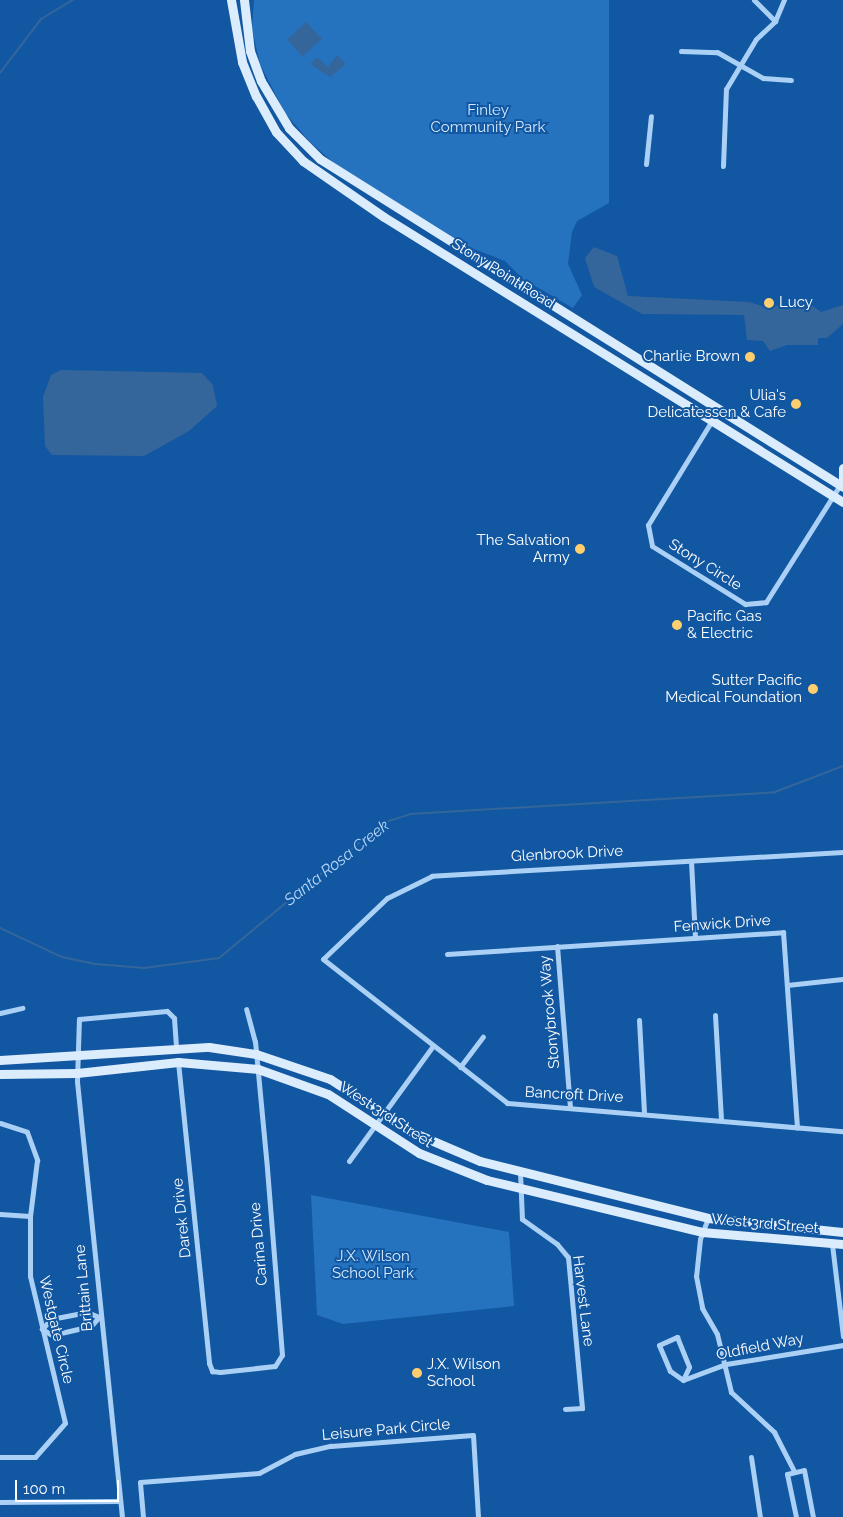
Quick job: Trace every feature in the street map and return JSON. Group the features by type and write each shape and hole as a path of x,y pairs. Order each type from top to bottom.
{"main road":[{"name":"Stony Point Road","path":"231,0 235,29 256,96 276,132 303,161 384,217 843,502"},
{"name":"Stony Point Road","path":"244,0 250,51 260,76 289,128 320,160 842,484"},
{"path":"235,29 252,72 260,76"},
{"path":"842,484 843,468"},
{"name":"West 3rd Street","path":"0,1060 79,1057 176,1048 209,1047 256,1054 330,1079 444,1148 520,1172 708,1218 843,1232"},
{"name":"West 3rd Street","path":"0,1074 77,1073 178,1062 258,1070 328,1094 430,1160 520,1189 702,1232 843,1244"}],"street":[{"path":"754,0 775,20"},
{"path":"723,166 726,89 739,65 763,30 775,20 784,0"},
{"path":"681,50 717,52 763,78 791,80"},
{"path":"646,164 651,116"},
{"name":"Stony Circle","path":"719,409 648,525 652,546 745,604 761,603 842,484"},
{"name":"Glenbrook Drive","path":"323,959 387,898 432,876 843,852"},
{"path":"691,861 695,938"},
{"name":"Fenwick Drive","path":"447,954 783,932 797,1127"},
{"name":"Stonybrook Way","path":"557,946 570,1106"},
{"name":"Bancroft Drive","path":"323,959 507,1103 644,1112 843,1131"},
{"path":"787,985 843,979"},
{"path":"0,1013 22,1008"},
{"name":"Carina Drive","path":"212,1371 275,1366 282,1355 258,1070 246,1009"},
{"name":"Brittain Lane","path":"122,1517 100,1317 77,1073 79,1019 89,1015 167,1011 174,1018 176,1048"},
{"path":"715,1015 721,1119"},
{"path":"639,1020 644,1112"},
{"path":"460,1067 483,1037"},
{"path":"349,1161 433,1046"},
{"name":"Darek Drive","path":"178,1062 212,1371"},
{"name":"Westgate Circle","path":"0,1123 27,1132 37,1160 30,1216 30,1276 65,1423 35,1457 0,1457"},
{"name":"Harvest Lane","path":"520,1172 522,1219 557,1244 568,1257 582,1408 565,1410"},
{"path":"0,1214 30,1216"},
{"path":"708,1218 702,1232 699,1298 726,1364 736,1399 774,1432 794,1471"},
{"path":"832,1244 843,1336"},
{"path":"78,1314 100,1317 91,1326 52,1335 42,1330 51,1320 78,1314"},
{"path":"677,1337 690,1367 683,1380 670,1371 659,1345 677,1337"},
{"name":"Oldfield Way","path":"683,1380 726,1364 843,1345"},
{"name":"Leisure Park Circle","path":"143,1517 140,1482 259,1474 295,1454 331,1446 473,1435 478,1517"},
{"path":"751,1457 760,1517"},
{"path":"796,1517 787,1474 804,1470 814,1517"},
{"path":"0,1502 120,1501"}],"green space":[{"name":"Finley Community Park","path":"254,0 609,0 609,203 577,221 572,232 568,264 582,295 573,308 523,279 505,261 469,247 335,164 310,142 285,113 260,64 252,29"},
{"name":"J.X. Wilson School Park","path":"311,1195 509,1232 514,1306 343,1324 317,1315"}],"shaded area":[{"path":"306,22 322,39 303,57 287,40"},
{"path":"337,55 346,64 330,77 310,64 317,57 328,67"},
{"path":"594,247 617,256 628,296 749,302 768,308 804,300 821,312 843,305 843,324 827,338 818,338 818,345 787,345 770,351 763,341 747,340 744,315 642,314 594,287 585,258"},
{"path":"61,370 202,373 213,385 217,406 189,431 144,456 52,455 45,446 43,397 51,375"}],"waterway":[{"path":"0,73 41,19 73,0"},
{"name":"Santa Rosa Creek","path":"0,928 62,957 96,964 144,968 219,958 383,823 410,814 775,792 843,766"}],"place":[{"name":"Lucy","path":"769,303"},
{"name":"Charlie Brown","path":"750,357"},
{"name":"Ulia's Delicatessen & Cafe","path":"796,404"},
{"name":"The Salvation Army","path":"580,549"},
{"name":"Pacific Gas & Electric","path":"677,625"},
{"name":"Sutter Pacific Medical Foundation","path":"813,689"},
{"name":"J.X. Wilson School","path":"417,1373"}]}
